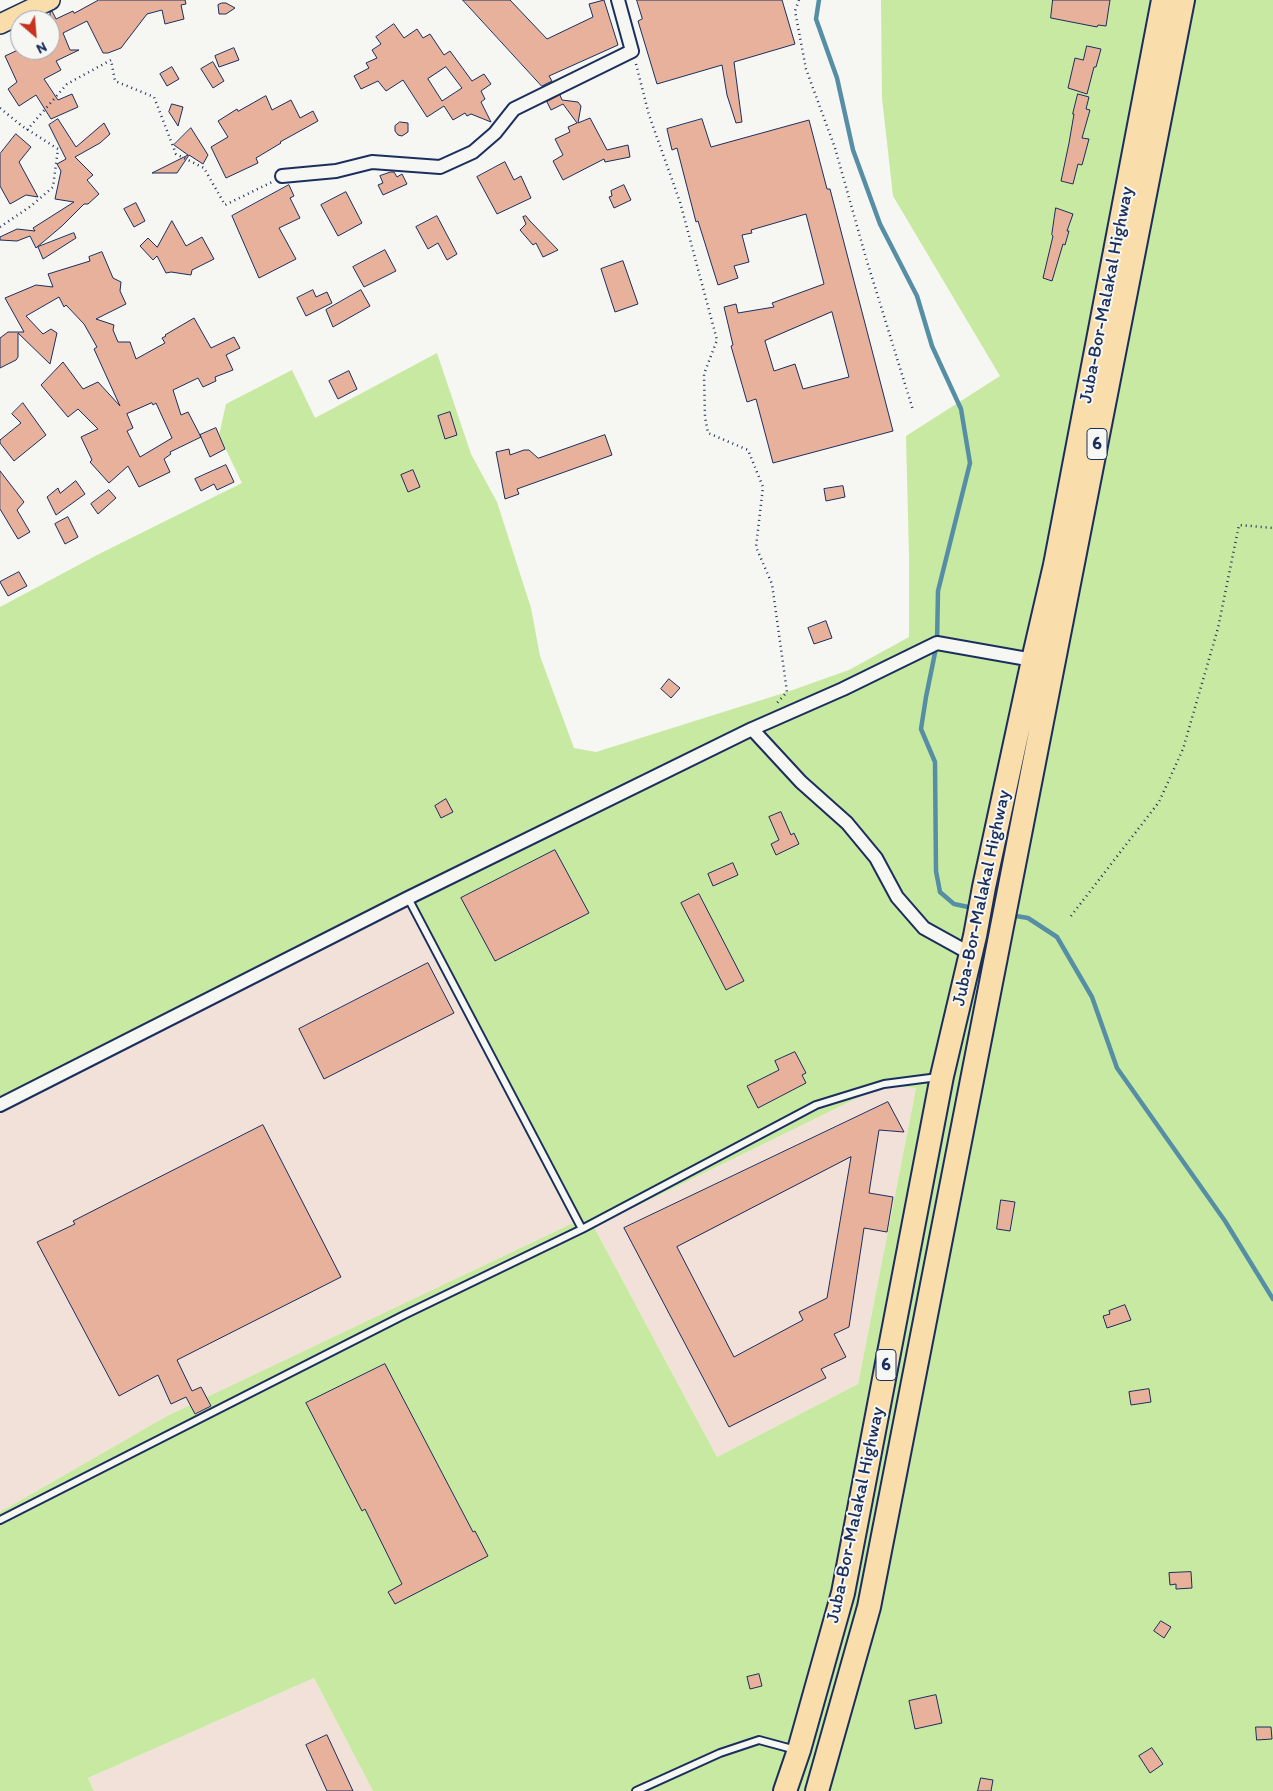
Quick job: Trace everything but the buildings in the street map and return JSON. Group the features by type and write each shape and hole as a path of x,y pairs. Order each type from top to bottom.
{"highway":[{"name":"Juba-Bor-Malakal Highway","path":"785,1791 799,1750 843,1593 942,1076 973,945 1055,565 1163,0"},
{"name":"Juba-Bor-Malakal Highway","path":"817,1791 869,1607 1009,888 1025,817 1183,0"}],"main road":[{"path":"0,24 50,0"}],"street":[{"path":"282,176 336,171 372,162 440,167 473,152 495,133 514,109 632,51 618,0"},
{"path":"0,1104 408,898 752,729 843,689 937,643 1033,660"},
{"path":"752,729 801,782 848,823 876,858 897,897 924,928 973,945"}],"lane":[{"path":"408,898 582,1229"},
{"path":"0,1520 404,1315 582,1229 816,1104 884,1084 942,1076"},
{"path":"636,1791 720,1753 760,1740 799,1750"}],"path":[{"path":"799,0 794,11 806,69 835,148 866,258 913,410"},
{"path":"632,51 650,115 680,202 717,340 704,374 705,417 708,433 748,450 763,487 756,547 772,584 787,692 775,705"},
{"path":"27,130 67,84 111,60 115,81 154,97 176,154 204,168 226,205 282,176"},
{"path":"0,108 27,130 58,149 53,187 31,206 0,227"},
{"path":"1071,916 1159,802 1183,749 1218,628 1239,525 1273,528"}],"shaded area":[{"path":"407,905 573,1223 167,1416 0,1512 0,1113"},
{"path":"884,1085 916,1088 858,1384 717,1457 594,1227"},
{"path":"314,1678 373,1791 94,1791 88,1778"}],"green space":[{"path":"881,0 1273,0 1273,1791 373,1791 314,1678 88,1778 94,1791 0,1791 0,1512 167,1416 573,1223 407,905 0,1113 0,607 101,553 242,483 219,435 226,404 292,370 315,418 437,353 471,454 497,502 531,608 540,656 574,748 596,752 787,692 849,670 909,637 906,436 1000,376 893,196 882,98","holes":["884,1085 916,1088 858,1384 717,1457 594,1227"]}],"waterway":[{"path":"819,0 816,19 837,78 853,150 880,224 917,296 932,346 961,409 970,463 938,591 937,643 921,729 935,762 936,871 940,892 954,904 973,908"},
{"path":"1010,915 1028,918 1057,937 1092,997 1117,1068 1225,1221 1273,1299"}]}
